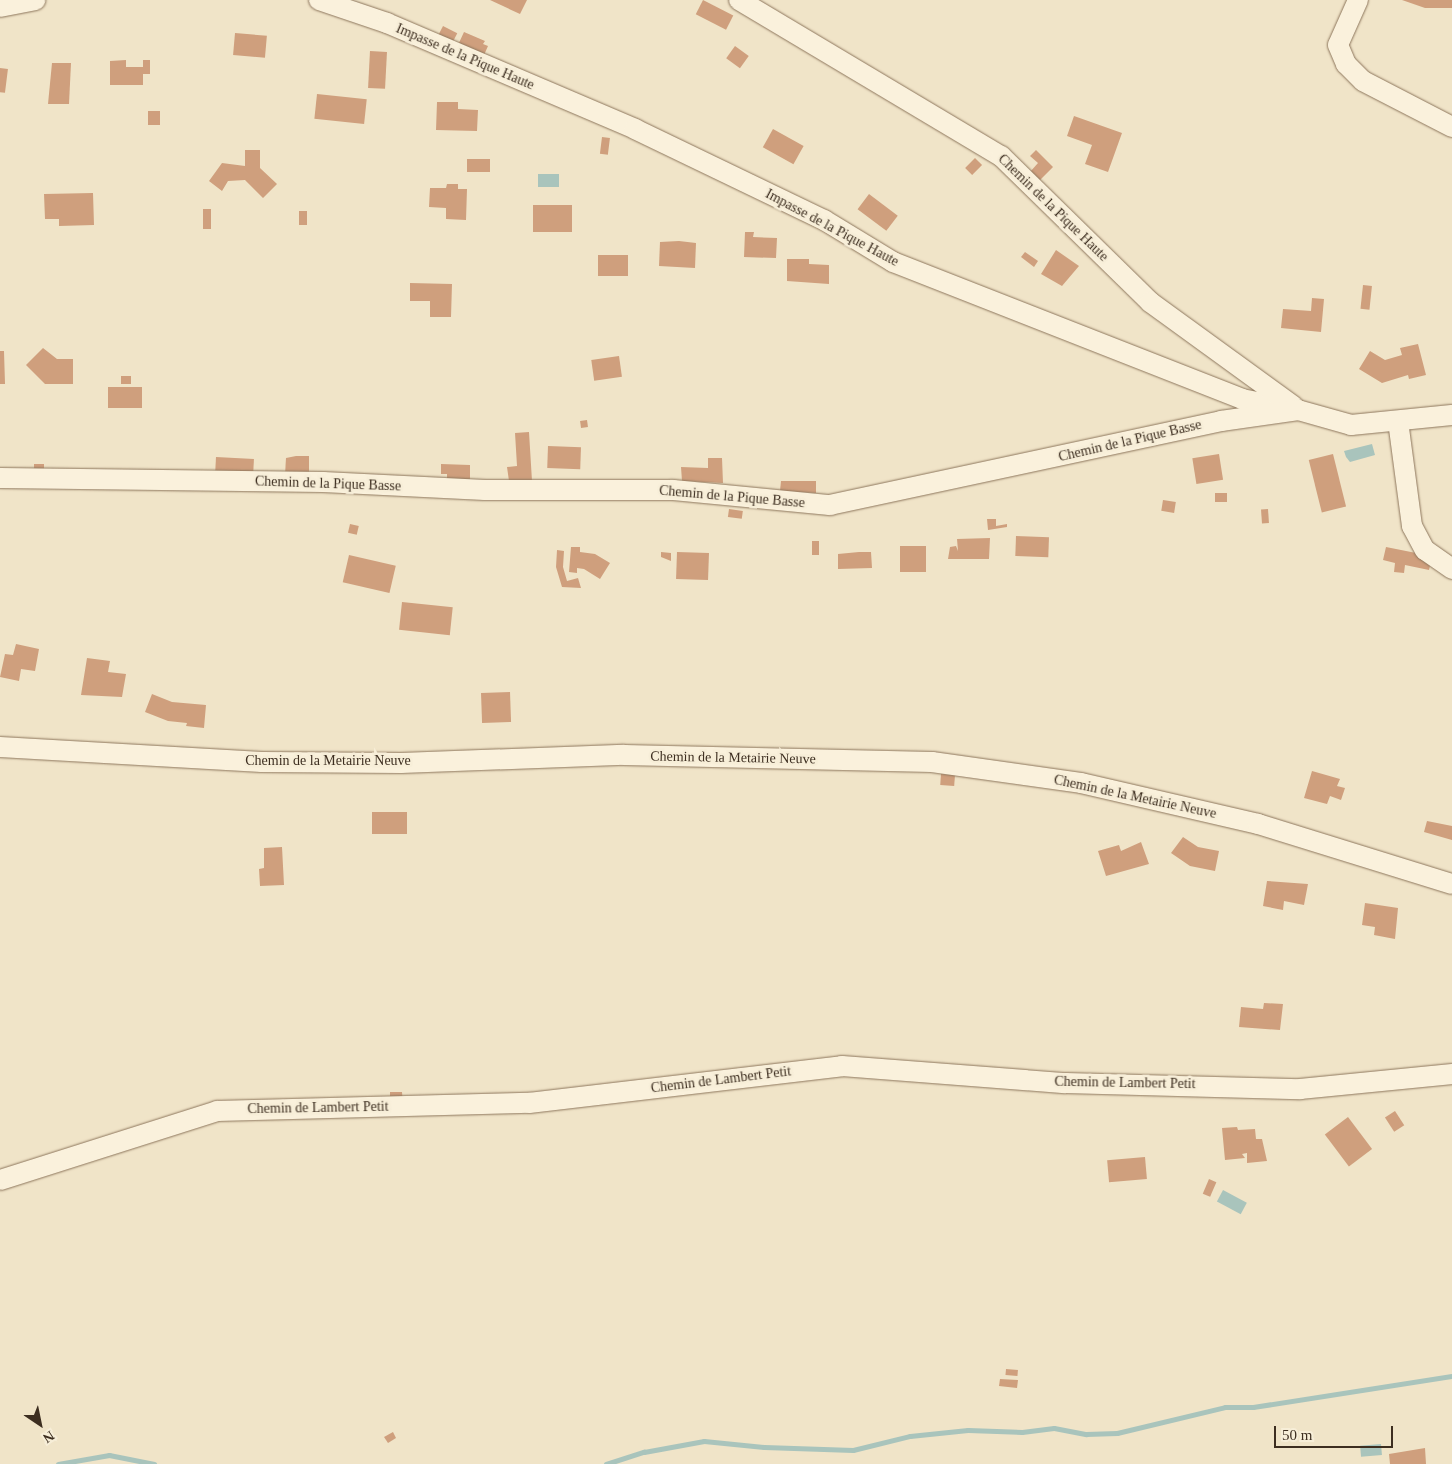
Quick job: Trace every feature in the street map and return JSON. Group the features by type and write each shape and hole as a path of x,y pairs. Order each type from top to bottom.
{"street":[{"path":"0,7 35,0"},
{"name":"Impasse de la Pique Haute","path":"319,0 387,23 635,129 824,220 892,262 1242,399 1298,410"},
{"name":"Chemin de la Pique Haute","path":"739,0 1001,156 1150,302 1298,410"},
{"path":"1358,0 1338,45 1346,64 1363,81 1452,127"},
{"name":"Chemin de la Pique Basse","path":"0,478 314,482 485,490 673,490 830,505 1221,421 1298,410 1351,425 1452,416"},
{"path":"1398,421 1412,526 1425,550 1452,569"},
{"name":"Chemin de la Metairie Neuve","path":"0,747 262,762 402,763 624,755 932,762 1081,783 1258,824 1452,884"},
{"name":"Chemin de Lambert Petit","path":"0,1180 217,1111 530,1103 842,1066 1065,1083 1300,1088 1452,1074"}],"water":[{"path":"538,174 559,174 559,187 538,187"},
{"path":"1372,444 1375,455 1350,462 1346,457 1344,451"},
{"path":"1223,1190 1247,1203 1241,1214 1217,1201"},
{"path":"1381,1444 1382,1455 1361,1457 1360,1446"}],"building":[{"path":"490,0 527,0 520,14"},
{"path":"703,0 733,15 726,30 696,14"},
{"path":"1402,0 1452,0 1452,8 1425,8"},
{"path":"443,26 457,33 452,43 438,36"},
{"path":"464,32 485,41 483,44 488,46 484,55 458,45"},
{"path":"235,33 267,36 265,58 233,55"},
{"path":"735,46 749,56 740,68 726,58"},
{"path":"370,51 387,52 385,89 368,88"},
{"path":"126,60 126,67 143,67 143,60 150,60 150,74 143,74 143,85 110,85 110,61"},
{"path":"52,63 71,63 69,104 48,104"},
{"path":"0,68 8,69 5,93 0,92"},
{"path":"317,94 367,99 364,124 314,119"},
{"path":"437,102 458,102 458,109 478,110 477,131 436,130"},
{"path":"148,111 160,111 160,125 148,125"},
{"path":"1074,116 1122,133 1108,172 1085,164 1092,145 1067,136"},
{"path":"773,129 804,146 793,164 763,147"},
{"path":"602,137 610,138 608,155 600,154"},
{"path":"245,150 260,150 260,168 277,184 263,198 245,180 228,181 222,191 209,181 222,163 245,166"},
{"path":"1036,150 1053,167 1040,180 1030,172 1038,163 1030,156"},
{"path":"975,158 982,165 972,175 965,168"},
{"path":"467,159 490,159 490,172 467,172"},
{"path":"447,184 458,184 458,189 467,189 466,220 446,219 446,208 429,207 430,188 446,188"},
{"path":"93,193 94,225 59,226 59,219 45,219 44,194"},
{"path":"869,194 898,216 886,231 858,209"},
{"path":"533,205 572,205 572,232 533,232"},
{"path":"203,209 211,209 211,229 203,229"},
{"path":"299,211 307,211 307,225 299,225"},
{"path":"745,232 754,232 753,237 777,238 776,258 744,257"},
{"path":"679,241 696,243 695,268 659,266 660,242"},
{"path":"1056,250 1079,266 1062,286 1041,274"},
{"path":"1025,252 1038,261 1034,267 1021,257"},
{"path":"598,255 628,255 628,276 598,276"},
{"path":"787,259 809,259 809,264 829,265 829,284 787,281"},
{"path":"410,283 452,284 451,317 430,317 430,301 410,301"},
{"path":"1363,285 1372,286 1369,310 1360,309"},
{"path":"1312,298 1324,299 1321,332 1281,328 1283,309 1311,311"},
{"path":"1418,344 1426,375 1409,379 1408,375 1382,383 1359,369 1370,351 1385,360 1402,355 1400,348"},
{"path":"43,348 57,359 73,359 73,384 45,384 26,365"},
{"path":"0,351 4,351 5,384 0,384"},
{"path":"619,356 622,377 594,381 591,360"},
{"path":"121,376 131,376 131,384 121,384"},
{"path":"108,387 142,387 142,408 108,408"},
{"path":"587,420 588,427 581,428 580,421"},
{"path":"529,432 532,481 509,481 507,467 517,466 515,433"},
{"path":"548,446 581,447 580,469 547,468"},
{"path":"1219,454 1223,480 1196,484 1192,458"},
{"path":"1333,454 1346,506 1322,512 1309,460"},
{"path":"309,456 309,476 285,475 286,458"},
{"path":"216,457 254,459 253,473 215,471"},
{"path":"708,458 722,458 723,483 682,481 681,467 708,468"},
{"path":"34,464 44,464 44,473 34,473"},
{"path":"441,464 470,465 470,481 447,481 447,474 441,474"},
{"path":"781,481 816,481 816,493 780,491"},
{"path":"1215,493 1227,493 1227,502 1215,502"},
{"path":"1163,500 1176,502 1174,513 1161,511"},
{"path":"729,509 743,511 742,519 728,517"},
{"path":"1261,509 1268,509 1269,523 1262,523"},
{"path":"987,519 996,519 996,526 1007,524 1007,527 988,530"},
{"path":"350,524 359,526 357,535 348,533"},
{"path":"1016,536 1049,537 1048,557 1015,556"},
{"path":"990,538 989,559 948,559 950,547 956,546 958,551 957,539"},
{"path":"812,541 819,541 819,555 812,555"},
{"path":"900,546 926,546 926,572 900,572"},
{"path":"571,547 580,547 580,552 595,554 610,563 600,579 584,569 577,568 577,573 569,572"},
{"path":"1386,547 1421,554 1431,561 1429,570 1405,565 1404,573 1394,572 1395,563 1383,560"},
{"path":"557,550 564,551 563,567 567,581 578,578 581,588 562,587 556,567"},
{"path":"661,552 671,553 671,561 661,557"},
{"path":"677,552 709,553 708,580 676,579"},
{"path":"871,552 872,568 838,569 838,554"},
{"path":"349,555 396,566 389,593 343,582"},
{"path":"402,602 453,607 450,635 399,630"},
{"path":"16,644 39,649 35,671 21,669 19,681 0,677 5,654 13,655"},
{"path":"87,658 110,661 108,672 126,674 122,697 81,695"},
{"path":"510,692 511,722 482,723 481,693"},
{"path":"152,694 172,702 206,705 204,728 186,726 187,723 168,721 145,712"},
{"path":"1312,771 1340,779 1337,786 1345,788 1341,800 1330,796 1327,804 1304,798"},
{"path":"941,774 955,775 954,786 940,785"},
{"path":"372,812 407,812 407,834 372,834"},
{"path":"1427,821 1452,826 1452,840 1424,832"},
{"path":"1183,837 1198,847 1219,851 1215,871 1190,866 1171,853"},
{"path":"1141,842 1149,864 1106,876 1098,851 1119,845 1121,851"},
{"path":"282,847 284,885 260,886 259,869 264,868 264,848"},
{"path":"1267,881 1308,884 1304,905 1284,901 1283,910 1263,906"},
{"path":"1365,903 1398,908 1395,939 1374,935 1375,927 1362,925"},
{"path":"1264,1003 1283,1004 1280,1030 1239,1027 1241,1007 1263,1009"},
{"path":"390,1092 402,1092 403,1103 390,1104"},
{"path":"1395,1111 1404,1125 1394,1132 1385,1118"},
{"path":"1348,1117 1372,1149 1349,1166 1325,1134"},
{"path":"1237,1127 1238,1130 1255,1129 1256,1139 1262,1139 1267,1161 1247,1163 1247,1153 1242,1154 1245,1158 1225,1160 1222,1128"},
{"path":"1145,1157 1147,1179 1109,1182 1107,1160"},
{"path":"1209,1179 1216,1182 1210,1197 1203,1194"},
{"path":"1006,1369 1018,1370 1017,1376 1005,1375"},
{"path":"1000,1379 1018,1380 1017,1388 999,1386"},
{"path":"393,1432 396,1438 388,1443 384,1437"},
{"path":"1425,1448 1426,1464 1390,1464 1389,1454"}],"waterway":[{"path":"606,1464 644,1452 704,1441 764,1447 853,1450 910,1436 968,1430 1022,1432 1054,1428 1086,1434 1117,1433 1225,1407 1253,1407 1452,1376"},
{"path":"58,1464 109,1455 154,1464"}]}
